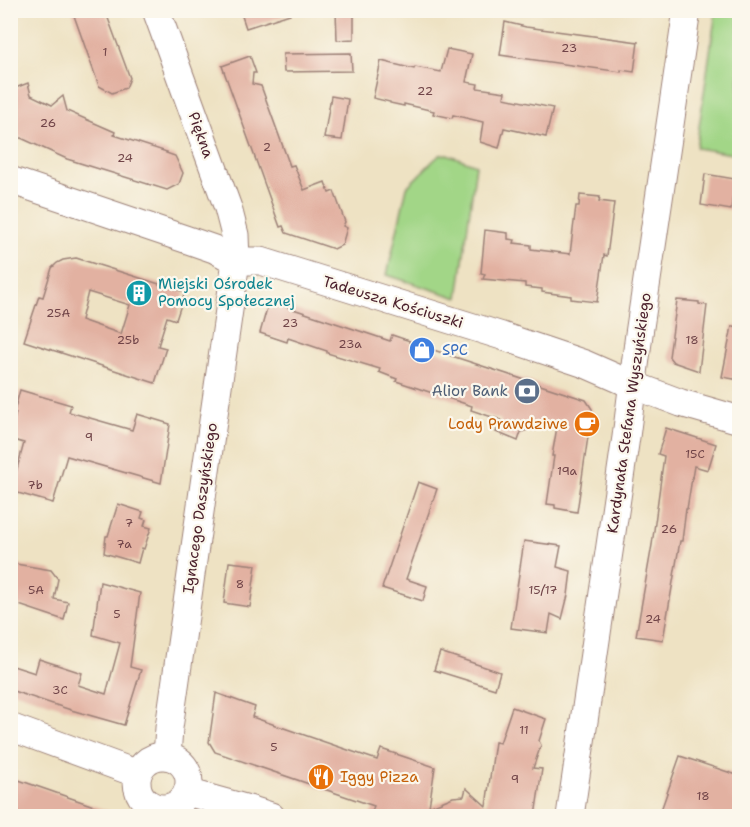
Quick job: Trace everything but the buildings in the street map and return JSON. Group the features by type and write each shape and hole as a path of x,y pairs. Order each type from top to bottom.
{"street":[{"name":"Piękna","path":"156,10 228,208 235,235 236,261"},
{"name":"Kardynała Stefana Wyszyńskiego","path":"570,816 687,10"},
{"name":"Tadeusza Kościuszki","path":"10,180 214,249 236,261 261,261 523,343 585,364 681,403 740,420"},
{"name":"Ignacego Daszyńskiego","path":"166,756 236,261"},
{"path":"10,727 138,774"},
{"path":"159,756 166,756 174,758 186,769 189,784 183,799 160,812 140,793 138,774 145,763 159,756"},
{"path":"187,792 271,816"}],"green space":[{"path":"716,11 739,11 739,155 696,148"},
{"path":"447,154 476,165 458,298 387,275 407,187 440,155"}],"place":[{"name":"Miejski Ośrodek Pomocy Społecznej","path":"139,293"},
{"name":"SPC","path":"422,350"},
{"name":"Alior Bank","path":"527,391"},
{"name":"Lody Prawdziwe","path":"587,424"},
{"name":"Iggy Pizza","path":"321,777"}]}
